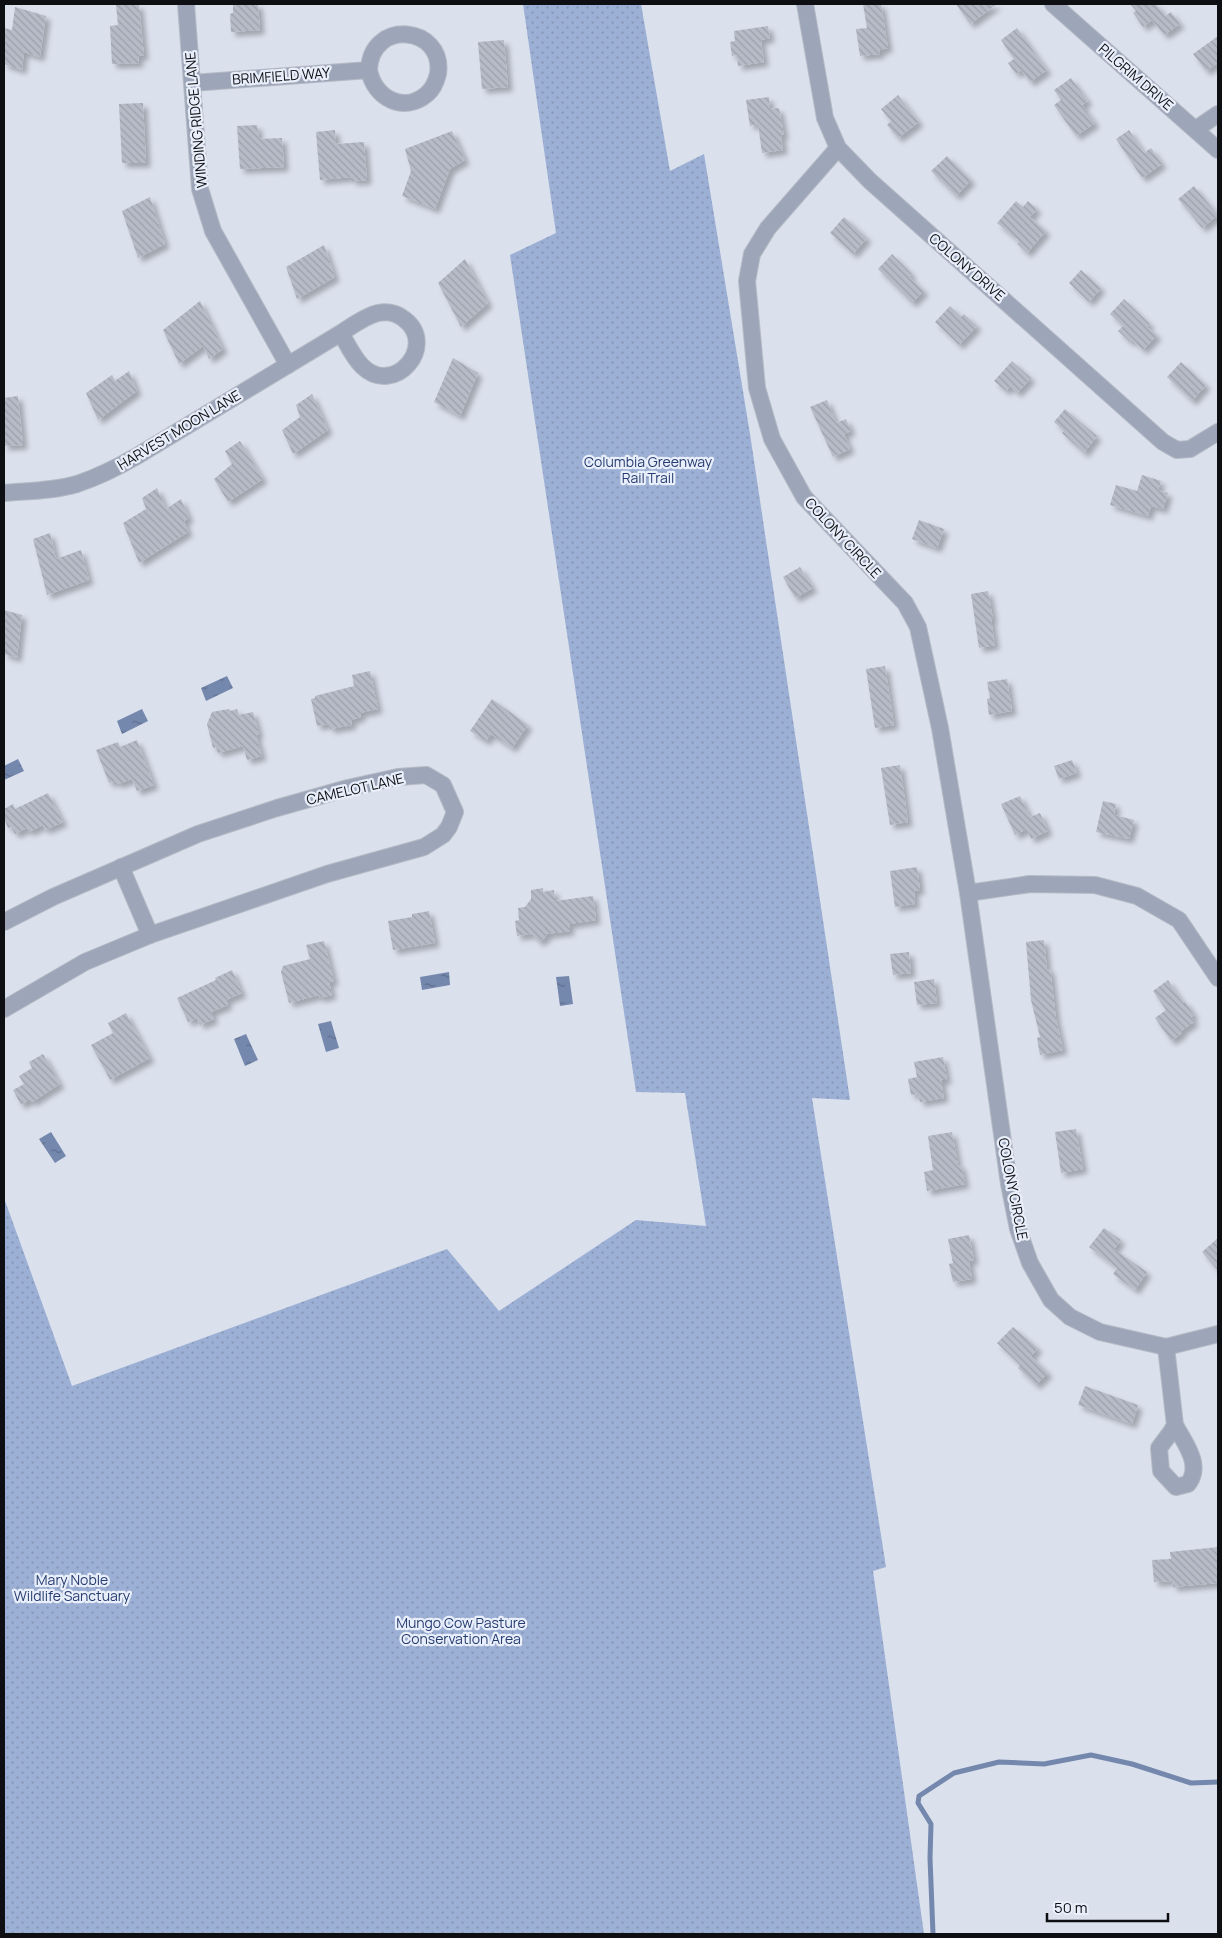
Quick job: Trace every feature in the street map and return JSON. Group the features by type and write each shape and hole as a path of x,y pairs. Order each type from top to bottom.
{"street":[{"name":"WINDING RIDGE LANE","path":"186,4 200,189 212,231 288,365"},
{"name":"COLONY DRIVE","path":"805,4 825,118 838,148 870,181 1163,442 1177,450 1190,449 1218,432"},
{"name":"PILGRIM DRIVE","path":"1053,4 1218,150"},
{"path":"400,34 422,39 432,49 438,63 437,78 430,91 418,100 411,102 396,102 382,96 373,84 369,70 371,55 380,43 393,35 400,34"},
{"name":"BRIMFIELD WAY","path":"192,83 369,70"},
{"path":"1196,129 1218,114"},
{"name":"COLONY CIRCLE","path":"838,148 768,228 752,254 747,281 757,388 772,439 804,497 905,603 918,628 940,728 968,893 1009,1184 1018,1229 1030,1263 1051,1300 1070,1317 1100,1332 1166,1348 1218,1334"},
{"name":"HARVEST MOON LANE","path":"4,493 54,489 77,484 104,473 137,456 341,333 373,314 393,313 405,320 414,330 416,350 414,357 406,368 393,374 380,375 362,366 341,333"},
{"name":"CAMELOT LANE","path":"4,922 53,897 198,834 348,788 398,777 426,775 443,784 455,812 449,827 443,834 424,847 327,874 150,935 85,962 4,1009"},
{"path":"121,867 150,935"},
{"path":"968,893 1030,884 1095,885 1137,896 1179,920 1218,978"},
{"path":"1166,1348 1174,1424"}],"green space":[{"path":"523,4 641,4 670,171 704,154 750,434 850,1100 812,1098 886,1567 873,1571 924,1934 4,1934 4,1198 72,1386 447,1249 499,1311 636,1220 706,1226 685,1093 636,1092 510,255 556,233"}],"water":[{"path":"227,676 233,688 206,701 201,688"},
{"path":"142,709 148,721 122,734 117,721"},
{"path":"18,759 24,771 4,780 4,766"},
{"path":"449,972 450,985 422,990 420,977"},
{"path":"569,976 573,1004 560,1006 556,977"},
{"path":"331,1021 339,1048 326,1052 318,1024"},
{"path":"246,1034 258,1060 245,1066 234,1039"},
{"path":"51,1132 66,1156 55,1163 39,1139"}],"building":[{"path":"233,4 258,4 260,30 231,32 230,14 233,13"},
{"path":"863,4 881,4 888,48 880,50 880,54 860,56 856,29 867,28"},
{"path":"956,4 997,4 970,24"},
{"path":"1130,4 1156,4 1165,16 1171,12 1180,24 1164,35 1152,20 1143,27 1133,13 1136,11"},
{"path":"116,5 139,5 144,56 138,56 139,63 112,64 110,26 118,25"},
{"path":"15,7 46,16 40,57 24,52 22,70 4,64 4,28 12,30"},
{"path":"768,26 770,38 761,40 764,62 738,66 737,55 732,56 730,42 735,41 734,31"},
{"path":"1017,28 1047,70 1030,82 1021,70 1016,74 1008,63 1014,59 1001,40"},
{"path":"1218,36 1218,63 1206,71 1193,54"},
{"path":"504,40 508,87 482,89 478,42"},
{"path":"1071,78 1088,101 1082,105 1095,123 1076,136 1054,105 1061,100 1054,90"},
{"path":"898,95 919,122 898,138 887,125 891,121 881,109"},
{"path":"769,97 770,109 779,108 784,135 781,135 783,150 762,153 758,124 750,126 746,100"},
{"path":"143,103 146,163 122,163 119,104"},
{"path":"257,125 259,139 282,138 284,167 240,169 237,126"},
{"path":"335,130 336,144 364,142 367,180 352,181 352,177 320,180 316,132"},
{"path":"1129,130 1144,153 1151,148 1162,164 1142,178 1116,139"},
{"path":"452,131 465,160 450,169 435,209 402,196 411,171 405,149"},
{"path":"947,156 971,180 956,196 931,171"},
{"path":"1194,186 1218,215 1202,228 1178,199"},
{"path":"150,197 165,244 138,258 122,211"},
{"path":"1016,201 1023,207 1028,201 1037,209 1030,217 1046,231 1027,253 1017,244 1019,241 997,223"},
{"path":"844,217 867,238 853,254 830,233"},
{"path":"324,245 335,277 297,299 286,267"},
{"path":"892,254 912,274 909,276 924,291 912,303 878,269"},
{"path":"465,259 488,303 461,327 438,283"},
{"path":"1081,270 1101,288 1089,302 1069,283"},
{"path":"1124,299 1150,324 1147,327 1157,335 1143,350 1118,331 1123,326 1110,314"},
{"path":"200,301 223,349 209,359 203,346 179,364 163,330"},
{"path":"950,306 961,317 964,314 977,326 959,345 935,322"},
{"path":"453,358 478,373 460,416 434,402"},
{"path":"1012,361 1031,378 1017,393 1010,386 1006,391 994,381"},
{"path":"1181,362 1206,385 1192,401 1167,377"},
{"path":"129,371 137,391 98,420 86,393 112,375 115,381"},
{"path":"312,394 328,430 293,454 282,430 300,417 296,405"},
{"path":"18,396 23,445 4,446 4,398"},
{"path":"827,400 836,423 846,419 851,431 844,434 850,449 833,457 810,407"},
{"path":"1065,409 1097,436 1084,453 1062,433 1064,431 1054,422"},
{"path":"240,441 263,479 228,502 214,479 232,464 225,451"},
{"path":"1142,475 1161,481 1158,490 1168,493 1163,509 1151,506 1148,516 1110,505 1116,485 1137,491"},
{"path":"157,488 166,509 181,499 189,518 184,521 188,532 139,563 123,523 146,509 142,498"},
{"path":"919,520 944,529 937,548 912,539"},
{"path":"50,533 56,559 81,550 89,580 47,595 33,539"},
{"path":"800,567 813,588 795,598 783,577"},
{"path":"988,591 995,645 979,648 971,594"},
{"path":"4,610 22,615 17,658 4,654"},
{"path":"885,666 894,725 875,728 866,669"},
{"path":"370,671 378,709 360,713 361,717 351,720 352,725 330,729 329,724 317,726 311,699 315,698 315,696 354,686 352,675"},
{"path":"1007,679 1012,711 989,715 987,699 990,698 987,682"},
{"path":"492,699 528,725 512,748 491,734 486,741 470,731"},
{"path":"229,709 230,711 237,709 239,715 253,712 259,734 256,735 262,756 247,760 243,746 218,753 216,747 213,748 207,724 212,712"},
{"path":"137,740 154,785 137,791 132,779 118,784 116,781 109,783 96,750 118,742 120,747"},
{"path":"1072,760 1077,773 1059,779 1054,766"},
{"path":"900,765 908,822 890,825 881,768"},
{"path":"48,793 63,822 45,830 43,825 29,832 27,828 15,834 11,827 8,828 4,818 4,809 13,804 15,809"},
{"path":"1020,796 1030,817 1040,813 1048,831 1031,839 1027,829 1015,835 1001,804"},
{"path":"1103,801 1116,804 1114,815 1134,820 1129,839 1096,832"},
{"path":"917,867 920,890 914,891 915,904 895,907 890,871"},
{"path":"543,888 543,892 554,890 555,901 593,896 596,920 569,924 570,931 547,934 539,942 532,934 517,936 515,921 519,920 518,908 525,907 531,899 531,890"},
{"path":"429,911 435,943 393,950 388,921 412,917 412,914"},
{"path":"1044,940 1047,969 1050,969 1056,1019 1063,1050 1040,1055 1037,1038 1040,1037 1031,1000 1026,942"},
{"path":"324,941 334,981 329,982 332,995 320,998 319,995 289,1003 281,972 283,966 310,959 306,945"},
{"path":"909,952 911,973 893,975 890,954"},
{"path":"232,970 242,993 226,1000 228,1005 211,1012 214,1019 200,1025 197,1018 188,1022 177,998 216,980 215,978"},
{"path":"934,979 937,1003 917,1005 914,982"},
{"path":"1168,980 1183,1003 1185,1001 1194,1015 1191,1017 1194,1022 1171,1041 1155,1018 1166,1010 1153,991"},
{"path":"126,1013 150,1058 110,1080 91,1045 113,1033 108,1023"},
{"path":"43,1054 60,1084 32,1102 30,1099 21,1105 13,1090 24,1084 19,1076 32,1068 29,1062"},
{"path":"943,1057 947,1080 941,1080 944,1098 920,1102 918,1094 911,1095 908,1079 917,1077 914,1062"},
{"path":"1076,1129 1083,1169 1061,1173 1055,1132"},
{"path":"952,1132 958,1165 961,1165 965,1184 927,1191 924,1172 933,1170 928,1136"},
{"path":"1104,1228 1121,1240 1114,1249 1147,1272 1135,1290 1113,1274 1117,1268 1089,1247"},
{"path":"969,1235 974,1260 969,1261 972,1279 953,1282 949,1264 953,1263 948,1239"},
{"path":"1218,1238 1218,1271 1202,1252"},
{"path":"1013,1327 1038,1348 1031,1356 1048,1373 1036,1385 1018,1368 1020,1365 997,1343"},
{"path":"1085,1386 1138,1405 1132,1424 1078,1405"},
{"path":"1218,1547 1218,1583 1173,1587 1172,1581 1154,1582 1152,1560 1171,1559 1170,1552"}],"waterway":[{"path":"933,1934 930,1858 931,1824 918,1803 919,1796 954,1773 999,1762 1044,1764 1091,1755 1132,1764 1191,1783 1218,1782"}],"park label":[{"name":"Columbia Greenway Rail Trail","path":"648,470"},
{"name":"Mary Noble Wildlife Sanctuary","path":"72,1588"},
{"name":"Mungo Cow Pasture Conservation Area","path":"461,1632"}]}
